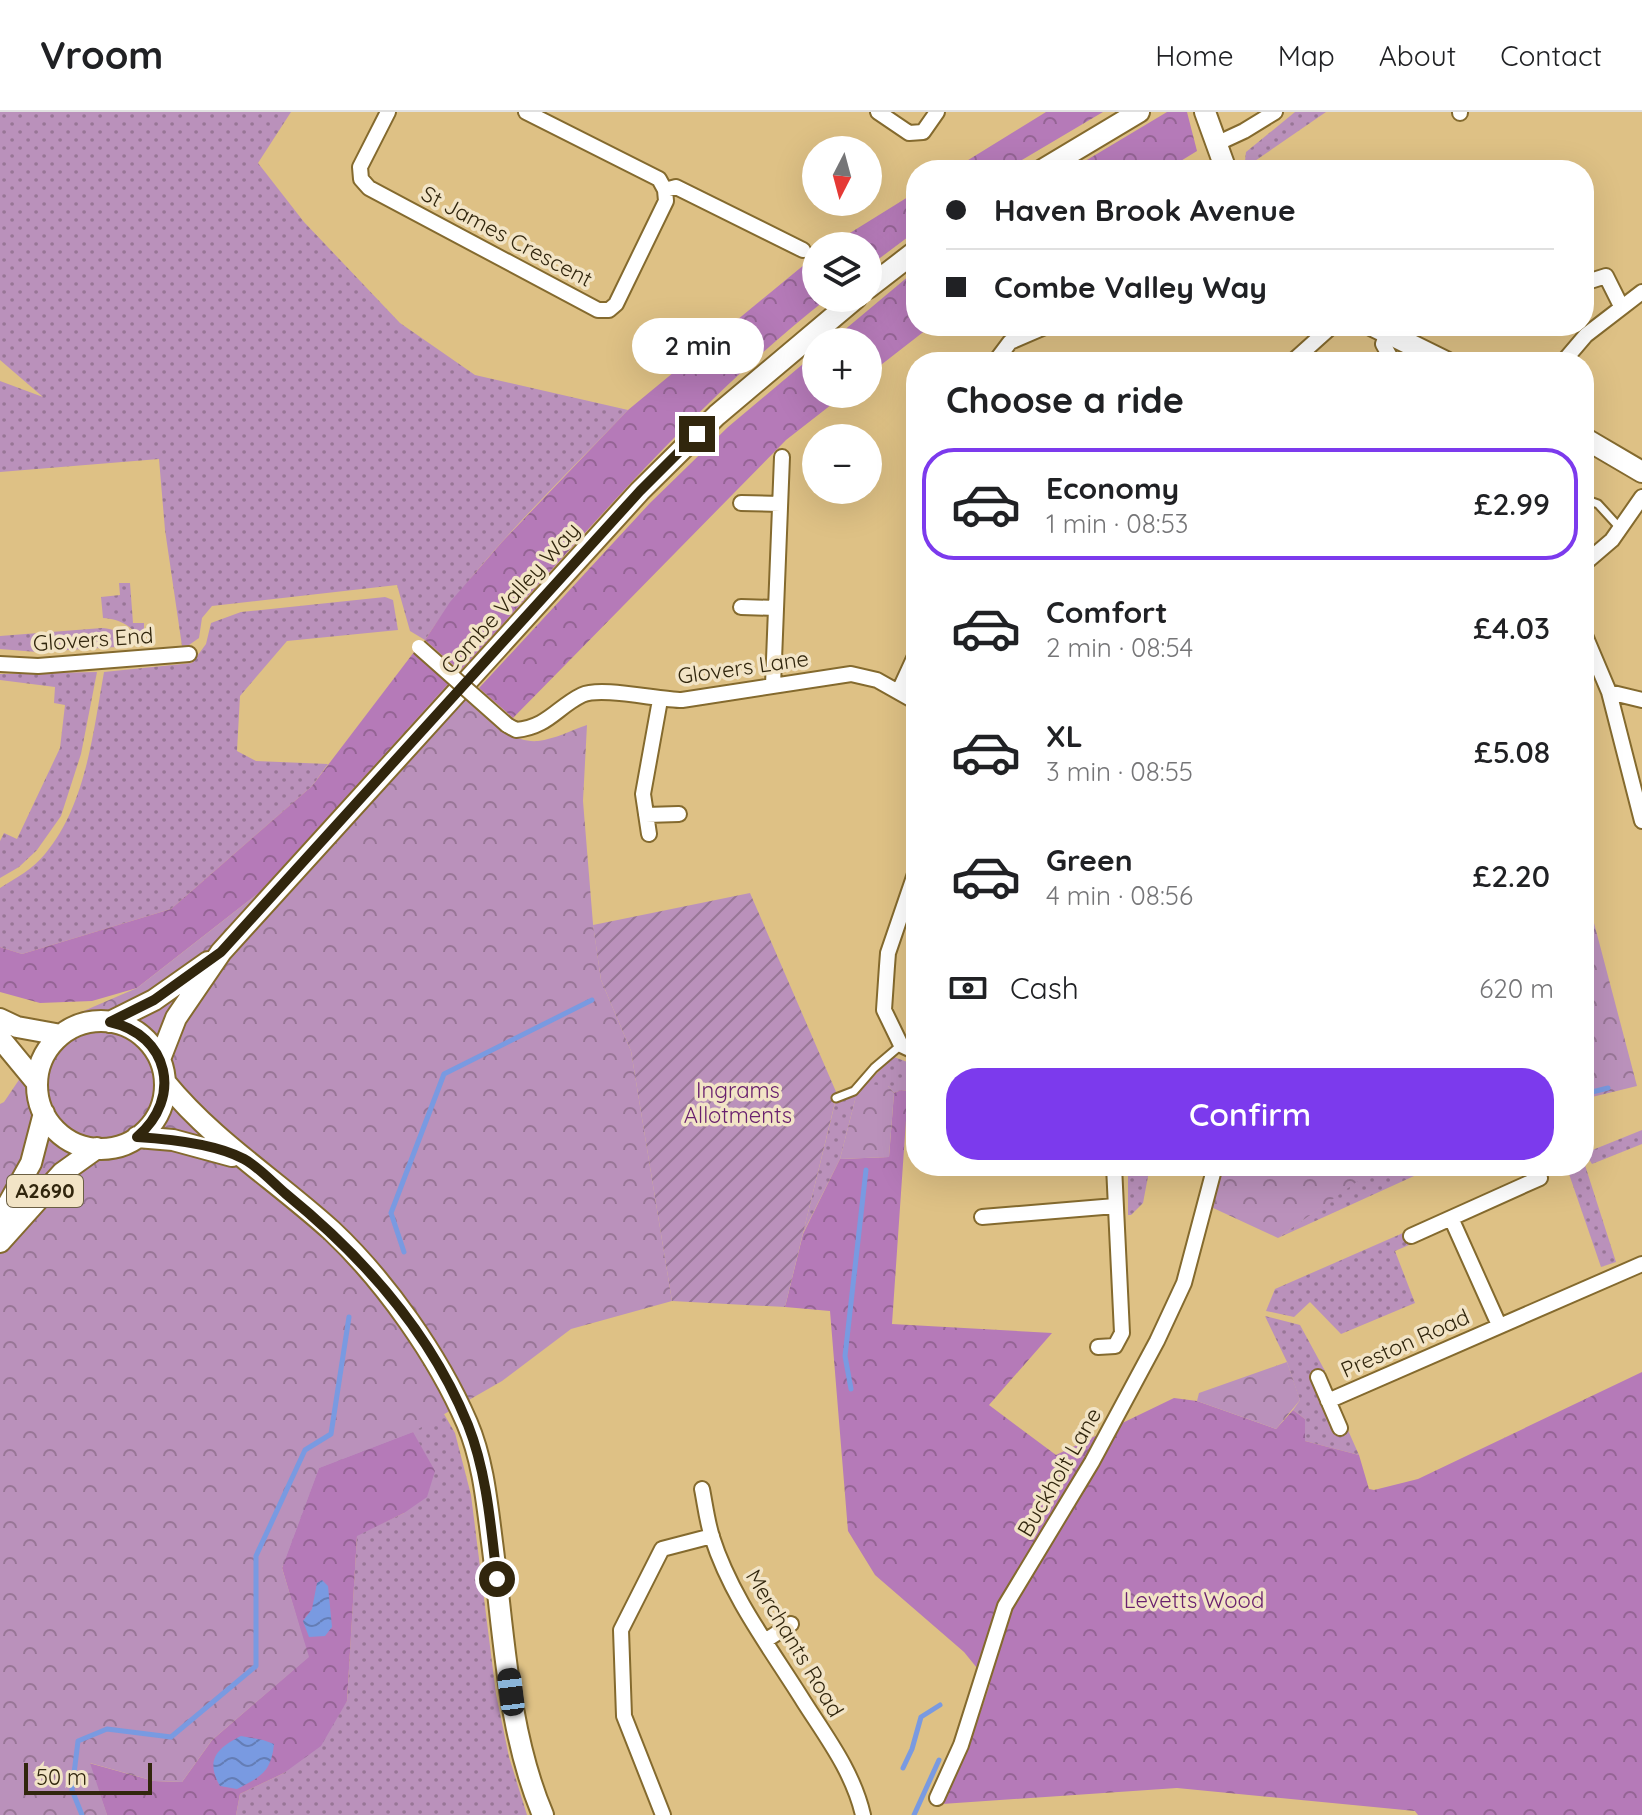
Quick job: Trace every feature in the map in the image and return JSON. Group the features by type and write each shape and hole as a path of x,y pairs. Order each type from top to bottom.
{"main road":[{"path":"1059,160 1139,112"},
{"path":"1205,112 1222,160"},
{"path":"882,277 906,259"},
{"name":"Combe Valley Way","path":"160,1059 176,1018 221,952 640,491 717,415 839,312"},
{"path":"1394,336 1426,352"},
{"path":"1594,444 1642,472"},
{"name":"Combe Valley Way","path":"110,1022 154,1000 221,952"},
{"path":"0,1019 25,1029 61,1035"},
{"path":"110,1022 140,1034 160,1059 165,1082 158,1113 137,1137 118,1146 97,1148 66,1138 44,1113 39,1098 38,1072 47,1051 61,1035 84,1023 110,1022"},
{"path":"0,1038 37,1083"},
{"path":"165,1082 187,1109 333,1232 386,1293 434,1358 468,1426 486,1494 522,1753 543,1815"},
{"name":"A2690","path":"0,1219 31,1163 44,1113"},
{"path":"137,1137 173,1140 244,1159"},
{"name":"A2690","path":"0,1242 56,1179 97,1148"}],"street":[{"name":"St James Crescent","path":"388,112 360,167 361,179 369,188 598,310 609,310 616,304 666,201 665,190"},
{"path":"526,112 659,179 665,190 676,187 791,233 802,249"},
{"path":"878,112 909,133 923,132 937,112"},
{"path":"1216,144 1275,112"},
{"path":"1594,280 1606,276 1621,306"},
{"path":"1594,328 1642,292"},
{"path":"1002,352 1010,342 1024,336"},
{"path":"1303,352 1321,336"},
{"path":"1572,352 1585,336"},
{"path":"773,685 782,457"},
{"path":"1594,555 1612,540 1642,497"},
{"path":"741,503 780,504"},
{"path":"741,607 776,608"},
{"name":"Glovers Lane","path":"419,647 516,730 546,722 582,695 597,691 682,700 851,674 877,680 906,696"},
{"name":"Glovers End","path":"0,664 54,665 189,654"},
{"path":"1594,657 1609,692 1642,821"},
{"path":"899,691 906,676"},
{"path":"1609,692 1642,700"},
{"path":"649,834 643,794 660,700"},
{"path":"646,815 679,814"},
{"path":"906,900 888,953 884,1010 901,1045 906,1047"},
{"path":"1098,1347 1115,1346 1122,1333 1114,1176"},
{"name":"Buckholt Lane","path":"937,1798 961,1745 1005,1606 1092,1462 1157,1341 1184,1283 1212,1176"},
{"path":"1411,1236 1451,1218 1517,1181 1540,1178"},
{"path":"982,1217 1115,1206"},
{"name":"Preston Road","path":"1451,1218 1499,1325"},
{"name":"Preston Road","path":"1328,1401 1642,1264"},
{"name":"Preston Road","path":"1318,1377 1340,1428"},
{"name":"Merchants Road","path":"702,1489 712,1536 729,1579 765,1641 843,1761 858,1793 863,1815"},
{"path":"663,1815 624,1716 621,1630 662,1549 712,1536"},
{"path":"765,1641 791,1624"}],"lane":[{"path":"1594,503 1621,529"},
{"path":"836,1098 854,1091 874,1068 901,1045"}],"green space":[{"path":"0,112 291,112 258,163 304,222 400,323 475,375 628,410 495,549 425,640 410,631 397,585 212,606 202,618 199,638 182,646 165,530 159,459 0,472 0,381 43,397 0,360"},
{"path":"1046,112 1103,112 1022,160 968,160"},
{"path":"1167,112 1187,112 1197,151 1182,160 1087,160"},
{"path":"1295,112 1326,112 1256,160 1245,160 1246,152"},
{"path":"906,198 906,238 882,256 882,232 852,232 882,216"},
{"path":"802,267 802,312 811,312 683,429 460,671 425,640 450,602 502,542 628,410"},
{"path":"906,278 906,336 918,336 882,364 882,328 847,328 866,312 882,312 882,298"},
{"path":"802,365 802,408 827,408 807,424 802,424 802,428 786,440 513,718 479,688 650,503 728,427"},
{"path":"119,583 130,583 133,623 144,623 144,644 126,625 103,618 101,597 120,595"},
{"path":"385,597 393,600 398,630 287,641 240,696 237,751 256,761 328,764 312,786 171,909 22,954 0,947 0,888 40,859 59,835 70,813 86,768 104,672 192,663 206,644 211,623 241,612"},
{"path":"102,628 120,632 132,646 37,652 0,649 0,636"},
{"path":"414,652 449,683 260,892 137,988 92,1001 40,1003 0,992 0,947 22,954 171,909 312,786"},
{"path":"97,672 81,754 61,816 37,850 19,867 0,878 0,841 4,833 17,839 60,748 65,705 54,703 55,687 0,680 0,674"},
{"path":"449,683 501,730 525,740 544,740 587,725 583,801 601,980 631,1051 672,1301 571,1329 502,1381 413,1432 319,1468 282,1568 309,1657 212,1740 182,1782 154,1781 90,1763 107,1815 0,1815 0,1104 58,1022 137,988 260,892"},
{"name":"Ingrams Allotments","path":"750,893 837,1094 785,1307 672,1301 631,1051 601,980 593,925"},
{"path":"1594,923 1637,1086 1594,1097"},
{"path":"894,1057 906,1062 906,1091 894,1093 888,1086 856,1096 840,1159 803,1233 835,1103 855,1094"},
{"path":"868,1084 888,1086 894,1093 889,1157 840,1159 856,1096"},
{"name":"Levetts Wood","path":"906,1091 906,1120 892,1324 1052,1333 989,1405 1056,1455 1174,1398 1197,1401 1276,1429 1293,1410 1305,1419 1305,1441 1359,1455 1369,1489 1374,1490 1418,1479 1642,1372 1642,1815 1418,1815 1415,1811 1177,1788 942,1804 968,1748 990,1684 964,1652 875,1575 848,1531 830,1311 785,1307 803,1234 840,1159 889,1157 894,1093"},
{"path":"1642,1130 1642,1144 1594,1163 1594,1149"},
{"path":"1128,1176 1148,1176 1143,1203 1128,1215"},
{"path":"1218,1176 1365,1176 1278,1238 1211,1207"},
{"path":"1363,1176 1414,1176 1278,1238"},
{"path":"1570,1176 1588,1176 1616,1262 1601,1267"},
{"path":"1403,1233 1409,1245 1395,1251 1415,1303 1341,1334 1310,1302 1294,1317 1266,1311 1275,1289"},
{"path":"1265,1316 1300,1325 1325,1371 1311,1377 1333,1433 1347,1428 1359,1455 1305,1441 1305,1419 1293,1410 1300,1400 1287,1362"},
{"path":"1287,1362 1300,1400 1276,1429 1197,1401 1199,1393"},
{"path":"444,1414 455,1433 471,1495 496,1694 509,1757 527,1815 236,1815 240,1794 284,1773 347,1701 357,1535 404,1513 413,1432 90,1763 107,1815 37,1736 277,1445"},
{"path":"413,1432 435,1471 427,1497 404,1513 357,1536 347,1701 321,1746 284,1773 240,1794 236,1815 107,1815 89,1763 154,1781 182,1782 212,1740 308,1657 282,1568 319,1468"}],"water":[{"path":"322,1580 328,1586 332,1627 325,1636 309,1637 303,1621 312,1609 317,1583"},
{"path":"241,1736 274,1744 270,1762 263,1773 237,1789 220,1786 214,1769 216,1756 225,1745"}],"waterway":[{"path":"404,1252 391,1213 444,1074 592,1000"},
{"path":"1594,1092 1608,1088"},
{"path":"851,1389 845,1356 866,1170"},
{"path":"82,1815 72,1790 78,1741 107,1729 171,1737 256,1666 256,1556 305,1450 331,1434 349,1317"},
{"path":"903,1768 921,1717 940,1705"},
{"path":"914,1815 939,1760"}],"route":[{"path":"497,1579 486,1494 468,1426 423,1341 333,1232 244,1159 173,1140 137,1137 153,1122 162,1103 163,1071 155,1050 140,1034 110,1022 154,1000 221,952 640,491 697,434"}]}
